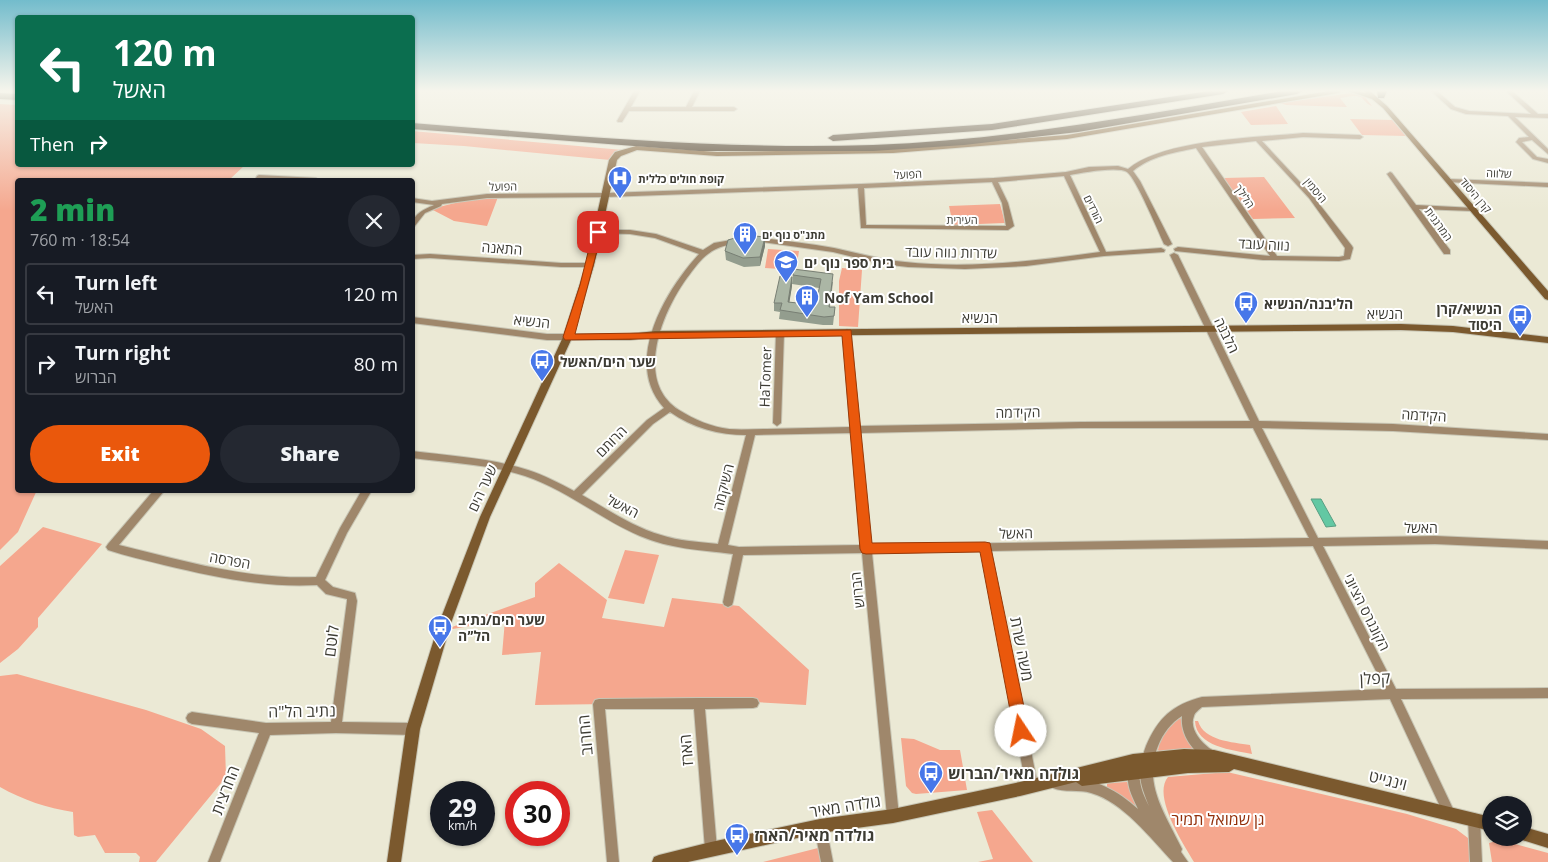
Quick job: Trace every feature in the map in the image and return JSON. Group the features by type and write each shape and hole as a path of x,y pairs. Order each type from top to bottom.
{"highway":[{"path":"427,131 636,148"},
{"path":"480,131 699,148 873,148 964,142 1058,131"},
{"path":"579,131 702,141 775,142 887,140 1004,131"},
{"path":"775,142 931,131"}],"street":[{"path":"636,148 717,154 893,151 1067,137 1100,131"},
{"name":"קרן היסוד","path":"1407,131 1548,297"},
{"path":"1526,131 1548,152"},
{"path":"1176,252 1168,244 1137,181 1129,172 1140,162 1160,154 1198,146 1303,136 1360,137"},
{"path":"1533,138 1521,139 1519,142 1535,158 1548,161"},
{"name":"היסמין","path":"1259,140 1316,204 1349,248 1347,256"},
{"name":"הלילך","path":"1198,146 1275,258"},
{"name":"שער הים","path":"394,862 413,729 445,623 464,568 507,468 568,337 590,265 613,160 618,154 636,148"},
{"name":"הפועל","path":"415,201 423,203 487,196 606,195 994,180 1066,174 1105,168 1118,168 1129,172"},
{"name":"הורדים","path":"1066,174 1104,254"},
{"name":"המרגנית","path":"1390,174 1447,252"},
{"name":"העירית","path":"861,186 863,227 1008,228 1010,226 1004,203 994,180"},
{"name":"שלווה","path":"1450,181 1548,185"},
{"name":"הפועל","path":"423,212 450,201"},
{"path":"415,222 423,212 423,203"},
{"name":"המרגנית","path":"1414,207 1473,209"},
{"path":"598,232 630,232 656,236 704,253"},
{"name":"שדרות נווה עובד","path":"704,253 717,245 754,239 832,250 882,262 965,267 1026,264 1104,254 1161,250"},
{"path":"1168,244 1163,245 1161,250 1166,254 1176,252"},
{"name":"נווה עובד","path":"1176,252 1275,258 1339,259 1347,256"},
{"name":"הלבנה","path":"1176,252 1256,425"},
{"name":"הקידמה","path":"704,253 675,287 655,334 651,350 652,368 656,391 670,408 691,422 728,432 1050,426 1256,425 1368,426 1472,430 1548,437"},
{"name":"התאנה","path":"415,257 430,256 561,265 590,265"},
{"name":"הנשיא","path":"415,320 548,337 630,337 655,334 1401,327 1453,329 1548,340"},
{"name":"הברוש","path":"847,332 866,549 893,816"},
{"name":"HaTomer","path":"777,423 780,333"},
{"name":"הרותם","path":"575,496 650,422 670,408"},
{"name":"הקונגרס הציוני","path":"1256,425 1393,694 1449,813"},
{"name":"השיקמה","path":"722,548 750,432"},
{"name":"האשל","path":"415,454 507,468 539,477 622,522 659,539 692,546 739,551 1435,540 1548,546"},
{"name":"הפרסה","path":"157,493 111,547 225,574 288,583 319,581"},
{"path":"319,581 342,531 365,493"},
{"name":"משה שרת","path":"985,547 1034,786"},
{"path":"728,602 739,551"},
{"name":"לוטם","path":"319,581 330,591 351,596 352,601 336,727"},
{"name":"קפלן","path":"1148,764 1156,734 1167,720 1178,710 1202,702 1393,694 1548,693"},
{"path":"1202,702 1194,706 1189,712 1187,723 1191,736 1198,746 1205,753 1214,757"},
{"path":"698,703 753,703"},
{"name":"הארז","path":"698,703 711,849"},
{"name":"החרוב","path":"612,862 599,704 698,703"},
{"name":"נתיב הל\"ה","path":"192,718 266,729 336,727 413,729"},
{"name":"החרצית","path":"214,862 266,729"},
{"name":"וינגייט","path":"1148,764 1214,757 1482,821"},
{"path":"1148,764 1156,772 1151,778 1151,784 1164,827"},
{"path":"1148,764 1148,785 1164,827 1183,862"},
{"path":"1148,764 1133,779 1143,806 1164,842"},
{"name":"גולדה מאיר","path":"659,862 820,826 893,816 1148,764"},
{"name":"גולדה מאיר","path":"1034,786 1054,784 1148,764"},
{"name":"וינגייט","path":"1148,764 1226,765 1277,771"},
{"path":"1054,784 1079,784 1097,788 1125,806 1150,827 1183,862"},
{"path":"1474,819 1476,862"},
{"path":"820,826 827,862"},
{"path":"1532,836 1548,841"}],"green space":[{"path":"0,131 15,131 15,167 243,167 231,178 15,178 15,493 36,493 18,532 0,550"},
{"path":"415,131 623,150 610,160 415,143"},
{"path":"1359,131 1402,131 1406,136 1362,135"},
{"path":"1264,177 1295,218 1253,219 1224,178"},
{"path":"498,197 487,226 454,221 431,209 467,200"},
{"path":"1000,204 1005,223 953,225 949,206"},
{"path":"768,249 799,251 796,270 765,268"},
{"path":"842,268 862,270 858,327 839,326 839,281"},
{"path":"43,527 102,544 38,618 38,627 18,649 0,663 0,566"},
{"path":"625,550 659,555 644,604 608,598"},
{"path":"559,563 607,600 602,618 664,627 672,598 739,606 809,670 806,705 754,702 535,705 541,652 502,655 505,620 441,631 535,597 535,583"},
{"path":"17,674 146,710 201,729 225,746 226,777 156,862 139,862 140,857 136,853 105,853 95,835 78,837 74,835 73,812 35,803 0,787 0,676"},
{"path":"1182,715 1197,750 1160,753 1158,750 1163,734 1173,721"},
{"path":"1195,721 1198,721 1201,728 1212,737 1250,745 1252,754 1226,749 1208,742 1197,730"},
{"path":"901,738 914,739 940,750 960,750 967,790 912,793 906,786"},
{"name":"גן שמואל תמיר","path":"1227,772 1407,814 1456,829 1468,838 1471,862 1194,862 1171,820 1166,807 1164,785 1168,777"},
{"path":"1127,782 1141,812 1107,787 1107,783"},
{"path":"992,810 1033,862 978,862 993,859 977,812"},
{"path":"1489,846 1522,846 1548,853 1548,862 1492,862"},
{"path":"818,848 821,862 763,862"}],"shaded area":[{"path":"1311,499 1321,499 1336,526 1326,527"}],"building":[{"path":"745,235 765,237 760,257 743,258 725,251 728,240"},
{"path":"793,269 833,274 829,307 835,307 834,316 824,317 780,310 782,303 774,303 780,276 792,277 788,302 816,305 821,279 793,275"}],"place":[{"name":"קופת חולים כללית","path":"620,199"},
{"name":"מתנ\"ס נוף ים","path":"745,255"},
{"name":"בית ספר נוף ים","path":"786,283"},
{"name":"Nof Yam School","path":"807,318"},
{"name":"הליבנה/הנשיא","path":"1246,324"},
{"name":"הנשיא/קרן היסוד","path":"1520,337"},
{"name":"שער הים/האשל","path":"542,382"},
{"name":"שער הים/נתיב הל״ה","path":"440,648"},
{"name":"גולדה מאיר/הברוש","path":"931,794"},
{"name":"גולדה מאיר/הארז","path":"737,856"}],"route":[{"path":"598,232 568,337 847,332 866,549 985,547 1021,731"}]}
